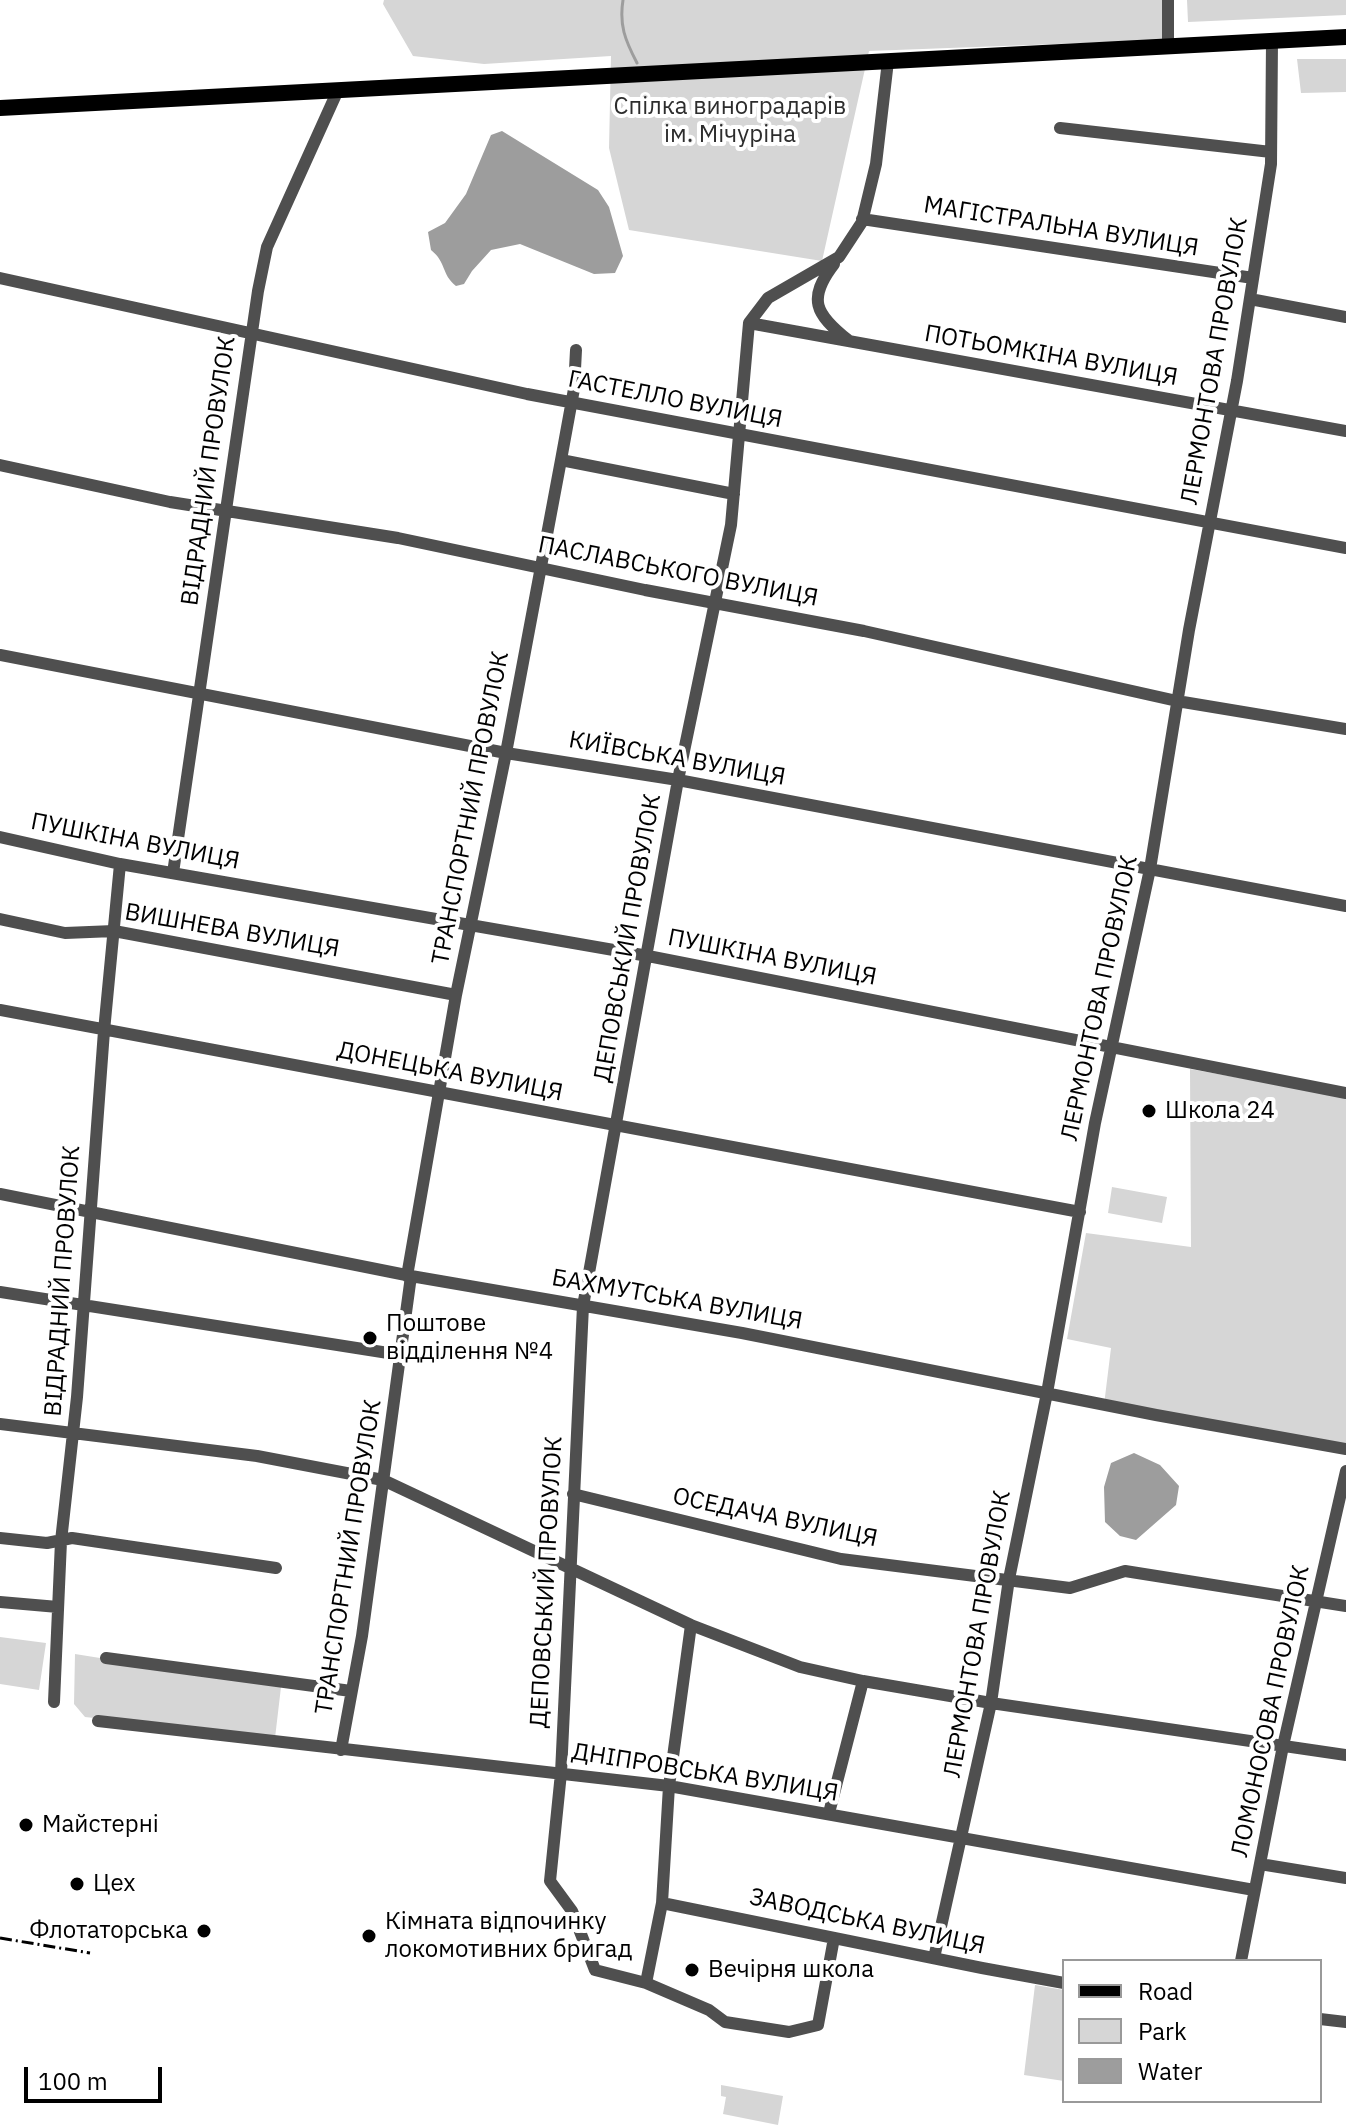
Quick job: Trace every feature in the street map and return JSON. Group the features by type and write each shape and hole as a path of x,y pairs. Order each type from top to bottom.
{"main road":[{"path":"0,108 1346,37"}],"street":[{"path":"1168,0 1168,46"},
{"name":"ЛЕРМОНТОВА ПРОВУЛОК","path":"934,1958 991,1703 1009,1579 1112,1048 1150,869 1177,701 1231,410 1271,152 1272,41"},
{"path":"850,341 826,322 816,302 820,282 862,219 876,164 888,61"},
{"name":"ВІДРАДНИЙ ПРОВУЛОК","path":"173,873 225,509 267,247 338,90"},
{"path":"1060,128 1271,152"},
{"name":"МАГІСТРАЛЬНА ВУЛИЦЯ","path":"862,219 1253,278"},
{"path":"749,323 768,298 839,257"},
{"name":"ГАСТЕЛЛО ВУЛИЦЯ","path":"0,278 572,403 1346,548"},
{"path":"1250,299 1346,317"},
{"name":"ПОТЬОМКІНА ВУЛИЦЯ","path":"749,323 1346,431"},
{"name":"ДЕПОВСЬКИЙ ПРОВУЛОК","path":"646,1983 595,1970 572,1911 550,1881 561,1773 583,1306 678,780 731,525 749,323"},
{"name":"ТРАНСПОРТНИЙ ПРОВУЛОК","path":"341,1750 362,1636 409,1276 456,995 506,753 572,403 576,350"},
{"path":"561,460 734,494"},
{"name":"ПАСЛАВСЬКОГО ВУЛИЦЯ","path":"0,465 170,502 398,538 864,631 1177,701 1346,729"},
{"name":"КИЇВСЬКА ВУЛИЦЯ","path":"0,655 199,691 506,753 678,780 1346,906"},
{"name":"ПУШКІНА ВУЛИЦЯ","path":"0,837 120,864 648,956 1112,1048 1345,1090"},
{"name":"ВІДРАДНИЙ ПРОВУЛОК","path":"54,1702 61,1541 73,1432 120,864"},
{"name":"ВИШНЕВА ВУЛИЦЯ","path":"0,919 65,933 114,931 456,995"},
{"name":"ДОНЕЦЬКА ВУЛИЦЯ","path":"0,1010 1080,1212"},
{"name":"БАХМУТСЬКА ВУЛИЦЯ","path":"0,1194 409,1276 757,1336 1156,1415 1346,1449"},
{"path":"0,1292 401,1355"},
{"path":"0,1424 257,1456 383,1480 691,1625 800,1667 991,1703 1346,1755"},
{"name":"ЛОМОНОСОВА ПРОВУЛОК","path":"1241,1959 1283,1746 1346,1471"},
{"name":"ОСЕДАЧА ВУЛИЦЯ","path":"573,1494 841,1559 1070,1588 1125,1571 1346,1606"},
{"path":"0,1538 47,1543 72,1538 276,1568"},
{"path":"0,1602 58,1607"},
{"path":"691,1625 669,1786 662,1903 646,1983 709,2010 725,2022 789,2032 818,2025 834,1938"},
{"path":"106,1658 351,1691"},
{"path":"829,1813 863,1681"},
{"name":"ДНІПРОВСЬКА ВУЛИЦЯ","path":"98,1721 669,1786 1254,1890"},
{"path":"1260,1864 1346,1878"},
{"name":"ЗАВОДСЬКА ВУЛИЦЯ","path":"662,1903 1062,1983"},
{"path":"1322,2019 1346,2022"}],"green space":[{"name":"Спілка виноградарів ім. Мічуріна","path":"384,0 1163,0 1164,40 869,51 822,261 629,230 609,148 611,56 484,64 413,56 383,4"},
{"path":"1187,0 1346,0 1346,15 1188,22"},
{"path":"1297,59 1346,59 1346,92 1301,93"},
{"path":"1190,1069 1346,1097 1346,1446 1104,1405 1111,1348 1067,1339 1086,1233 1191,1247"},
{"path":"1112,1187 1167,1197 1162,1223 1108,1213"},
{"path":"0,1637 46,1643 39,1690 0,1684"},
{"path":"75,1654 281,1687 275,1738 85,1717 74,1704"},
{"path":"1035,1985 1062,1990 1062,2081 1024,2075"},
{"path":"721,2085 783,2096 778,2125 723,2114 726,2097 721,2096"}],"water":[{"path":"502,131 598,190 609,207 623,256 615,273 594,274 520,244 491,250 464,284 456,286 451,282 440,259 431,250 428,232 445,223 466,194 491,135"},
{"path":"1134,1453 1160,1465 1179,1486 1176,1505 1136,1540 1120,1536 1105,1522 1104,1487 1111,1463"}],"waterway":[{"path":"623,0 624,32 637,63"}],"railway":[{"path":"0,1938 90,1953"}],"place":[{"name":"Школа 24","path":"1149,1111"},
{"name":"Поштове відділення №4","path":"370,1338"},
{"name":"Майстерні","path":"26,1825"},
{"name":"Цех","path":"77,1884"},
{"name":"Флотаторська","path":"204,1931"},
{"name":"Кімната відпочинку локомотивних бригад","path":"369,1936"},
{"name":"Вечірня школа","path":"692,1970"}]}
